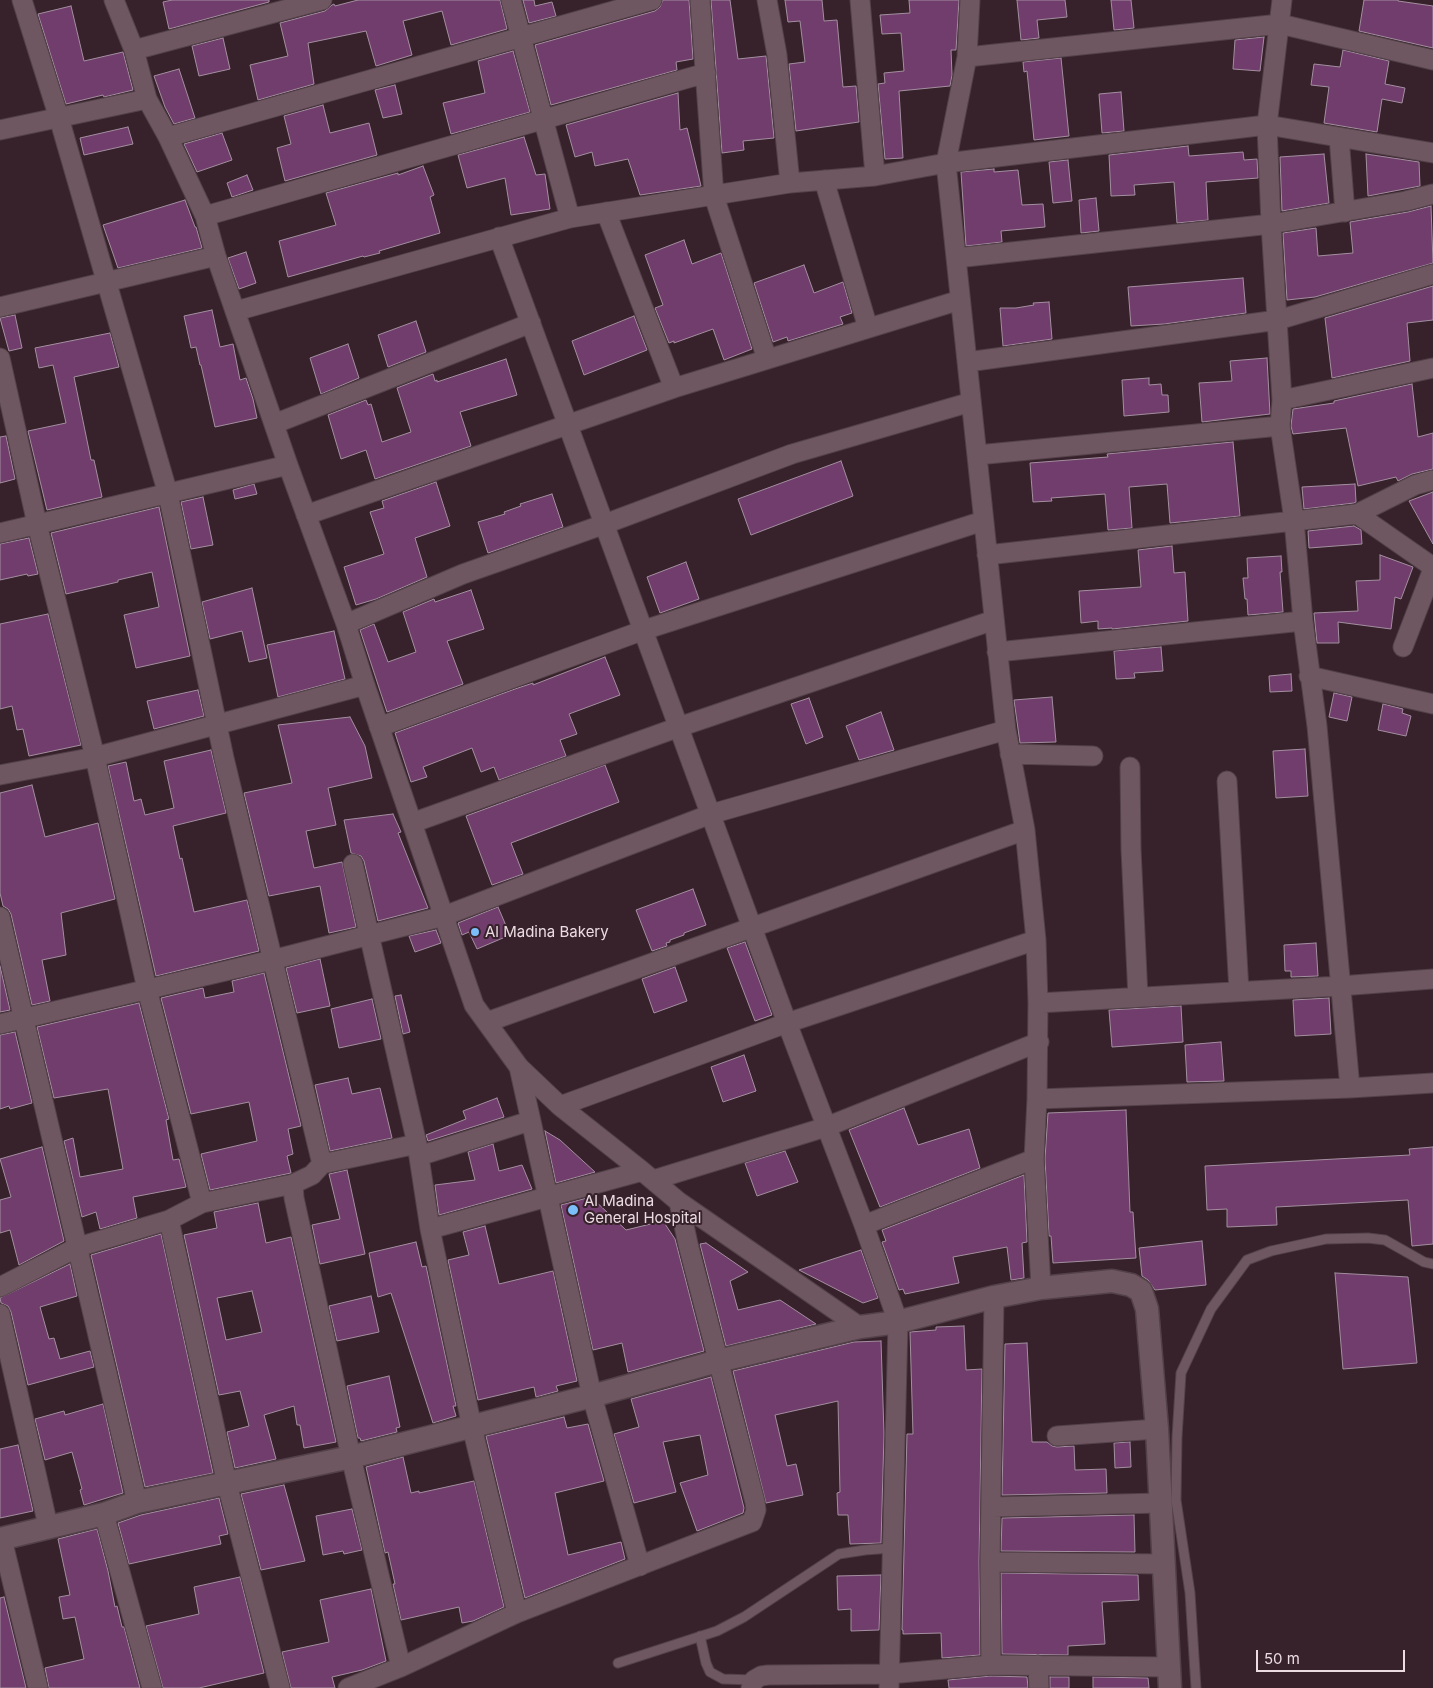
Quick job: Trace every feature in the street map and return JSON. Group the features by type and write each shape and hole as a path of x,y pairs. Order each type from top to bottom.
{"street":[{"path":"22,0 108,282 168,494 216,726 322,1164"},
{"path":"114,0 134,50 148,99 205,216 216,256 288,465 346,624 379,727 474,1005 519,1067 560,1106 679,1202 860,1327"},
{"path":"134,50 322,0"},
{"path":"511,0 570,218"},
{"path":"168,137 652,0"},
{"path":"700,0 714,196 767,359"},
{"path":"767,0 777,55 790,183"},
{"path":"860,0 876,176"},
{"path":"970,0 967,57 946,163 1006,730 1024,830 1036,940 1039,1042 1034,1159 1041,1288"},
{"path":"1282,0 1267,125 1282,400 1280,426 1294,520 1309,676 1317,726 1350,1088"},
{"path":"967,57 1280,24 1433,60"},
{"path":"205,216 706,73"},
{"path":"0,130 148,99"},
{"path":"236,311 570,218 790,183 876,176 946,163 1267,125 1433,153"},
{"path":"1339,137 1345,212"},
{"path":"824,180 868,328"},
{"path":"956,258 1271,224 1406,201 1433,194"},
{"path":"606,212 674,388"},
{"path":"499,237 787,1023 864,1225 898,1322 889,1681"},
{"path":"0,306 216,256"},
{"path":"967,362 1278,320 1433,274"},
{"path":"306,515 674,388 960,300"},
{"path":"274,424 531,323"},
{"path":"0,358 37,524 95,757 148,989 202,1203"},
{"path":"1282,400 1433,368"},
{"path":"346,624 463,574 605,524 792,454 971,402"},
{"path":"977,455 1280,426"},
{"path":"0,533 288,465"},
{"path":"987,556 1357,514 1415,485 1433,480"},
{"path":"1357,514 1433,568 1403,647"},
{"path":"379,727 644,630 983,521"},
{"path":"412,823 679,727 994,620"},
{"path":"997,652 1303,621"},
{"path":"1309,676 1433,704"},
{"path":"0,775 95,757 365,685"},
{"path":"0,1024 272,960 444,916 711,814 1006,730"},
{"path":"1010,754 1093,756"},
{"path":"1130,767 1131,849 1138,997"},
{"path":"1227,781 1239,991"},
{"path":"487,1022 1024,830"},
{"path":"353,864 418,1150 430,1229 472,1427 517,1613"},
{"path":"0,917 137,1502"},
{"path":"560,1106 787,1023 1036,940"},
{"path":"1038,1003 1433,979"},
{"path":"430,1229 548,1198 647,1175 826,1127 1039,1042"},
{"path":"519,1067 592,1396 640,1566"},
{"path":"1037,1099 1350,1088 1433,1083"},
{"path":"0,1287 78,1247 169,1220 202,1203 293,1184 312,1176 322,1164 418,1150 530,1121"},
{"path":"864,1225 1034,1159"},
{"path":"293,1184 294,1198 350,1457 401,1667"},
{"path":"348,1688 401,1667 517,1613 752,1522 755,1517 755,1502 688,1244 679,1202"},
{"path":"169,1220 227,1484 280,1688"},
{"path":"38,1688 1,1539 48,1526 104,1514 137,1502 350,1457 592,1396 718,1361 860,1327 898,1322 994,1297 1041,1288 1112,1281 1131,1285 1141,1291 1147,1308 1157,1429 1169,1678 1038,1665 991,1665 889,1681 768,1675 761,1676 753,1684"},
{"path":"991,1665 990,1562 994,1297"},
{"path":"0,1314 48,1526"},
{"path":"1057,1436 1157,1429"},
{"path":"991,1506 1161,1503"},
{"path":"104,1514 152,1688"},
{"path":"990,1562 1163,1564"},
{"path":"1038,1665 1039,1688"}],"lane":[{"path":"1196,1688 1190,1593 1176,1500 1177,1437 1181,1373 1211,1309 1247,1260 1271,1251 1326,1239 1368,1238 1385,1240 1424,1262 1433,1264"},
{"path":"618,1662 717,1631 744,1617 839,1554 892,1548"},
{"path":"700,1636 710,1672 723,1678 753,1684"}],"building":[{"path":"172,0 269,0 269,2 169,29 163,2"},
{"path":"358,0 500,0 507,29 451,45 442,11 403,21 412,55 376,66 366,31 308,43 314,84 258,100 250,65 288,56 280,23 325,11 334,4 335,6"},
{"path":"523,0 534,0 535,6 552,2 556,16 529,23"},
{"path":"663,0 689,0 693,59 676,62 677,70 551,105 535,45 655,11 660,7"},
{"path":"711,0 730,0 738,59 766,56 774,138 743,141 744,150 722,153"},
{"path":"785,0 822,0 824,21 837,20 843,87 856,86 859,122 796,131 789,64 805,62 800,21 788,22"},
{"path":"909,0 959,0 956,50 951,50 952,75 950,86 899,91 903,158 885,159 878,84 885,83 884,73 904,71 901,33 882,34 880,15 910,13"},
{"path":"1017,0 1065,0 1067,17 1037,20 1039,38 1021,40"},
{"path":"1111,0 1131,0 1134,28 1114,30"},
{"path":"1364,0 1398,0 1433,6 1433,48 1359,31"},
{"path":"71,6 84,61 123,52 133,90 66,104 38,14"},
{"path":"1264,37 1260,71 1233,69 1235,40"},
{"path":"223,38 230,69 199,76 192,46"},
{"path":"1343,50 1389,61 1385,84 1405,88 1402,103 1382,99 1377,132 1324,123 1329,87 1311,85 1314,64 1340,67"},
{"path":"513,51 530,112 451,134 443,103 485,93 478,61"},
{"path":"1061,58 1069,136 1034,140 1027,71 1024,72 1023,62"},
{"path":"179,69 195,118 174,124 165,107 154,76"},
{"path":"395,85 402,114 383,118 375,90"},
{"path":"1121,92 1124,131 1102,133 1099,94"},
{"path":"678,93 680,130 687,128 701,186 640,195 628,159 595,166 592,152 575,157 566,125"},
{"path":"323,105 330,133 369,123 377,155 285,181 277,148 291,144 284,116"},
{"path":"128,127 133,144 84,155 80,138"},
{"path":"222,133 232,160 197,172 184,144"},
{"path":"524,137 536,175 545,174 550,209 511,215 505,178 467,188 458,155"},
{"path":"1188,146 1189,156 1243,152 1244,160 1257,159 1258,178 1206,182 1208,220 1177,223 1174,182 1134,185 1135,195 1111,196 1109,155"},
{"path":"1324,154 1329,203 1282,211 1280,157"},
{"path":"1366,154 1419,162 1420,186 1368,196"},
{"path":"1068,160 1072,201 1053,203 1049,162"},
{"path":"423,166 434,195 430,197 440,233 379,251 380,253 288,277 279,241 336,225 326,193 398,173 398,175"},
{"path":"994,169 994,172 1018,170 1022,205 1043,204 1045,227 1001,231 1002,242 966,246 961,172"},
{"path":"247,175 253,190 232,197 227,183"},
{"path":"1096,198 1099,231 1081,233 1079,200"},
{"path":"185,200 202,248 118,268 103,225"},
{"path":"1431,206 1433,263 1315,297 1287,300 1283,233 1316,228 1318,256 1353,253 1350,222"},
{"path":"684,240 692,264 721,253 752,349 724,360 713,329 674,343 674,341 669,343 655,308 663,305 645,255"},
{"path":"246,252 256,283 239,289 228,258"},
{"path":"804,265 814,293 843,282 852,313 840,317 843,324 788,341 787,337 773,342 754,283"},
{"path":"1243,278 1246,313 1164,324 1131,326 1128,287"},
{"path":"1433,286 1433,320 1407,323 1410,361 1332,378 1325,318"},
{"path":"1049,302 1052,339 1003,346 1000,308 1016,308 1034,305 1033,303"},
{"path":"212,310 220,347 233,344 240,380 246,378 257,418 215,427 196,347 191,348 184,316"},
{"path":"15,315 22,348 9,351 0,318"},
{"path":"634,316 647,350 584,375 572,341"},
{"path":"416,321 426,352 388,367 378,335"},
{"path":"110,333 119,367 74,377 91,460 94,460 102,497 47,510 28,431 66,423 53,365 39,368 35,348"},
{"path":"348,344 359,378 321,394 310,358"},
{"path":"1267,358 1270,414 1202,422 1199,383 1232,381 1230,361"},
{"path":"506,359 517,395 460,412 471,446 375,479 366,450 341,459 328,415 366,400 368,405 371,404 382,442 411,432 397,388 433,374 437,382"},
{"path":"1149,378 1149,385 1161,384 1162,395 1168,395 1169,412 1124,416 1122,380"},
{"path":"1412,384 1418,437 1433,433 1433,469 1412,474 1398,481 1396,477 1358,486 1346,428 1293,434 1291,426 1293,409 1334,403 1334,401"},
{"path":"6,436 15,479 0,483 0,437"},
{"path":"1233,442 1240,516 1170,523 1167,484 1129,487 1132,528 1108,530 1105,494 1051,498 1052,501 1033,502 1030,463 1108,457 1107,454"},
{"path":"841,461 853,496 751,535 738,499"},
{"path":"436,482 450,526 415,538 427,577 376,599 356,605 344,567 384,554 370,512 384,508 382,501"},
{"path":"254,484 257,494 235,499 233,490"},
{"path":"1355,484 1356,502 1354,503 1304,509 1302,487"},
{"path":"1433,492 1433,544 1409,501"},
{"path":"552,494 563,527 488,553 478,522 505,514 504,512 521,506 520,504"},
{"path":"203,497 213,545 191,549 181,502"},
{"path":"159,507 190,656 136,668 124,615 159,607 152,572 66,594 51,533"},
{"path":"1354,526 1361,530 1362,544 1309,548 1308,531"},
{"path":"29,538 38,574 28,576 27,574 0,580 0,544"},
{"path":"1172,546 1174,573 1185,572 1188,621 1112,629 1098,629 1098,621 1081,623 1079,591 1141,587 1138,550"},
{"path":"1380,555 1413,567 1401,599 1395,597 1391,629 1338,622 1339,643 1317,643 1314,613 1358,611 1356,581 1380,580"},
{"path":"1281,556 1282,572 1280,572 1283,612 1248,615 1243,578 1248,578 1247,558"},
{"path":"686,562 699,599 660,613 647,577"},
{"path":"252,588 267,658 249,662 242,631 210,639 202,602"},
{"path":"471,590 484,629 447,641 463,684 387,712 360,630 374,624 388,662 416,652 403,612 434,599 435,602"},
{"path":"48,614 81,745 29,756 23,729 17,730 12,706 0,709 0,624"},
{"path":"334,631 345,679 278,697 267,645"},
{"path":"1161,647 1163,671 1134,673 1135,678 1116,679 1114,651"},
{"path":"605,657 620,695 569,714 577,734 560,740 566,756 499,780 494,767 481,772 472,748 423,767 427,777 411,782 395,733 515,689 533,683 533,685"},
{"path":"1291,674 1292,691 1270,692 1269,676"},
{"path":"198,690 204,716 154,729 147,701"},
{"path":"1334,693 1352,697 1347,721 1329,717"},
{"path":"1052,697 1056,742 1020,743 1014,700"},
{"path":"809,698 823,737 806,744 791,704"},
{"path":"1383,704 1403,709 1402,713 1411,716 1406,736 1378,730"},
{"path":"881,712 894,750 859,760 846,726"},
{"path":"350,717 365,746 372,778 328,788 336,825 306,831 314,868 342,862 356,927 329,933 320,886 269,896 244,793 292,783 278,725"},
{"path":"1305,749 1308,796 1276,798 1273,751"},
{"path":"211,750 226,813 173,826 180,859 182,858 194,912 247,900 259,951 156,976 108,766 126,762 134,801 141,799 145,815 174,808 164,761"},
{"path":"605,765 619,802 511,843 523,874 492,885 466,816"},
{"path":"32,785 45,837 98,823 115,899 61,913 66,955 42,960 50,1001 32,1005 11,914 3,906 0,893 0,793"},
{"path":"393,814 401,832 398,833 428,908 378,921 364,861 361,856 351,853 344,820"},
{"path":"693,889 706,925 684,933 684,935 666,943 667,946 652,951 636,910"},
{"path":"498,907 510,935 477,949 469,932 462,935 458,923"},
{"path":"436,930 441,943 415,952 409,936"},
{"path":"745,942 772,1015 755,1021 727,948"},
{"path":"1316,943 1318,976 1291,977 1291,971 1285,971 1284,945"},
{"path":"320,959 330,1006 297,1013 286,968"},
{"path":"0,966 10,1010 0,1012"},
{"path":"675,967 687,1001 654,1013 642,979"},
{"path":"264,973 301,1126 288,1129 293,1154 287,1156 291,1173 210,1190 201,1154 257,1141 249,1102 191,1114 161,998 203,988 205,998 234,992 232,981"},
{"path":"401,995 410,1032 403,1034 395,996"},
{"path":"1329,998 1331,1034 1295,1036 1293,1000"},
{"path":"372,999 381,1039 339,1048 331,1009"},
{"path":"139,1003 169,1119 166,1120 173,1160 179,1159 186,1187 133,1197 137,1218 100,1229 96,1212 82,1217 64,1141 73,1138 80,1177 123,1169 108,1089 54,1098 37,1027"},
{"path":"1181,1006 1183,1042 1112,1047 1109,1010"},
{"path":"15,1032 32,1103 10,1109 9,1106 0,1109 0,1035"},
{"path":"1221,1042 1224,1081 1187,1082 1185,1045"},
{"path":"744,1055 756,1091 723,1102 711,1067"},
{"path":"348,1078 352,1094 380,1088 392,1138 330,1151 315,1085"},
{"path":"497,1098 504,1117 428,1141 426,1135 466,1119 463,1111"},
{"path":"904,1108 918,1145 969,1129 980,1168 880,1207 849,1130"},
{"path":"1126,1110 1130,1212 1133,1212 1136,1258 1053,1263 1051,1236 1049,1236 1045,1159 1048,1113"},
{"path":"545,1131 560,1140 595,1172 556,1183"},
{"path":"493,1144 499,1171 522,1165 532,1189 439,1215 435,1185 475,1180 468,1152"},
{"path":"42,1147 64,1241 19,1265 10,1230 0,1233 0,1200 11,1197 0,1159"},
{"path":"1433,1147 1433,1244 1412,1246 1408,1200 1276,1207 1277,1225 1227,1227 1227,1209 1207,1210 1205,1166 1410,1155 1409,1149"},
{"path":"785,1151 798,1182 757,1196 745,1163"},
{"path":"347,1170 365,1254 320,1264 312,1225 340,1219 329,1174"},
{"path":"1024,1175 1027,1242 1022,1243 1024,1278 1011,1280 1007,1247 953,1257 959,1283 905,1294 903,1289 899,1290 882,1242 886,1241 882,1230"},
{"path":"591,1197 626,1230 663,1221 675,1239 704,1351 628,1372 622,1343 593,1350 561,1205"},
{"path":"258,1203 266,1243 291,1237 336,1442 304,1448 294,1406 264,1415 276,1459 235,1468 227,1432 249,1426 240,1391 219,1395 184,1235 217,1228 214,1212","holes":["252,1291 262,1332 226,1340 217,1298"]},
{"path":"485,1226 499,1284 553,1271 577,1381 556,1386 558,1391 536,1397 534,1387 478,1400 448,1260 469,1255 463,1232"},
{"path":"161,1234 213,1473 145,1487 91,1255"},
{"path":"1202,1241 1206,1285 1155,1290 1148,1280 1142,1276 1139,1248"},
{"path":"416,1242 422,1267 426,1266 456,1406 453,1406 456,1416 433,1423 391,1293 378,1297 369,1253"},
{"path":"706,1243 748,1272 730,1281 738,1310 780,1300 816,1324 726,1346 700,1244"},
{"path":"861,1250 878,1298 863,1303 799,1270"},
{"path":"70,1264 77,1296 40,1307 49,1339 54,1338 60,1359 90,1351 94,1367 28,1385 11,1312 8,1306 1,1303 0,1298"},
{"path":"1335,1273 1408,1277 1417,1363 1343,1369"},
{"path":"371,1296 379,1332 337,1341 329,1306"},
{"path":"964,1326 966,1370 982,1369 979,1562 980,1655 942,1658 941,1633 903,1634 902,1630 907,1434 913,1434 910,1332 936,1330 936,1327"},
{"path":"881,1341 884,1434 881,1543 850,1544 848,1515 838,1515 837,1493 840,1492 838,1401 775,1415 787,1466 796,1464 803,1495 766,1503 733,1371 854,1342"},
{"path":"1027,1343 1032,1442 1047,1442 1057,1447 1074,1446 1075,1470 1106,1469 1107,1493 1002,1495 1005,1344"},
{"path":"389,1376 400,1427 396,1428 397,1432 361,1441 358,1438 347,1386"},
{"path":"711,1377 744,1508 743,1513 697,1531 680,1483 708,1475 700,1435 663,1442 676,1492 634,1503 614,1434 639,1427 631,1399"},
{"path":"103,1404 123,1493 84,1505 80,1490 82,1489 72,1452 45,1460 35,1419 64,1411 65,1415"},
{"path":"564,1417 567,1428 588,1424 604,1481 555,1493 568,1555 621,1542 625,1559 525,1598 486,1436"},
{"path":"1130,1442 1131,1467 1115,1468 1114,1443"},
{"path":"18,1445 33,1511 0,1518 0,1449"},
{"path":"403,1457 411,1493 474,1481 504,1607 473,1621 462,1623 459,1607 401,1620 388,1552 385,1553 366,1467"},
{"path":"284,1485 305,1561 261,1570 241,1494"},
{"path":"219,1498 228,1534 219,1536 221,1544 129,1564 118,1523 141,1515"},
{"path":"352,1509 362,1550 344,1554 343,1551 323,1555 316,1516"},
{"path":"1134,1515 1135,1552 1001,1551 1002,1518"},
{"path":"97,1529 115,1607 117,1606 122,1627 124,1627 140,1688 49,1688 45,1668 84,1659 75,1617 63,1619 59,1597 70,1595 58,1539"},
{"path":"1001,1573 1138,1575 1139,1600 1102,1602 1105,1644 1068,1646 1068,1655 1002,1654"},
{"path":"881,1575 879,1630 851,1631 851,1609 838,1610 837,1576"},
{"path":"240,1577 264,1673 199,1688 163,1688 146,1626 199,1614 194,1587"},
{"path":"371,1589 386,1661 362,1670 332,1677 335,1688 291,1688 282,1652 329,1642 320,1600"},
{"path":"4,1597 26,1688 0,1688 0,1598"},
{"path":"991,1676 1027,1677 1028,1688 949,1688 948,1680"},
{"path":"1050,1677 1069,1677 1069,1688 1050,1688"},
{"path":"1093,1677 1148,1678 1149,1688 1093,1688"}],"place":[{"name":"Al Madina Bakery","path":"475,932"},
{"name":"Al Madina General Hospital","path":"573,1210"}]}
